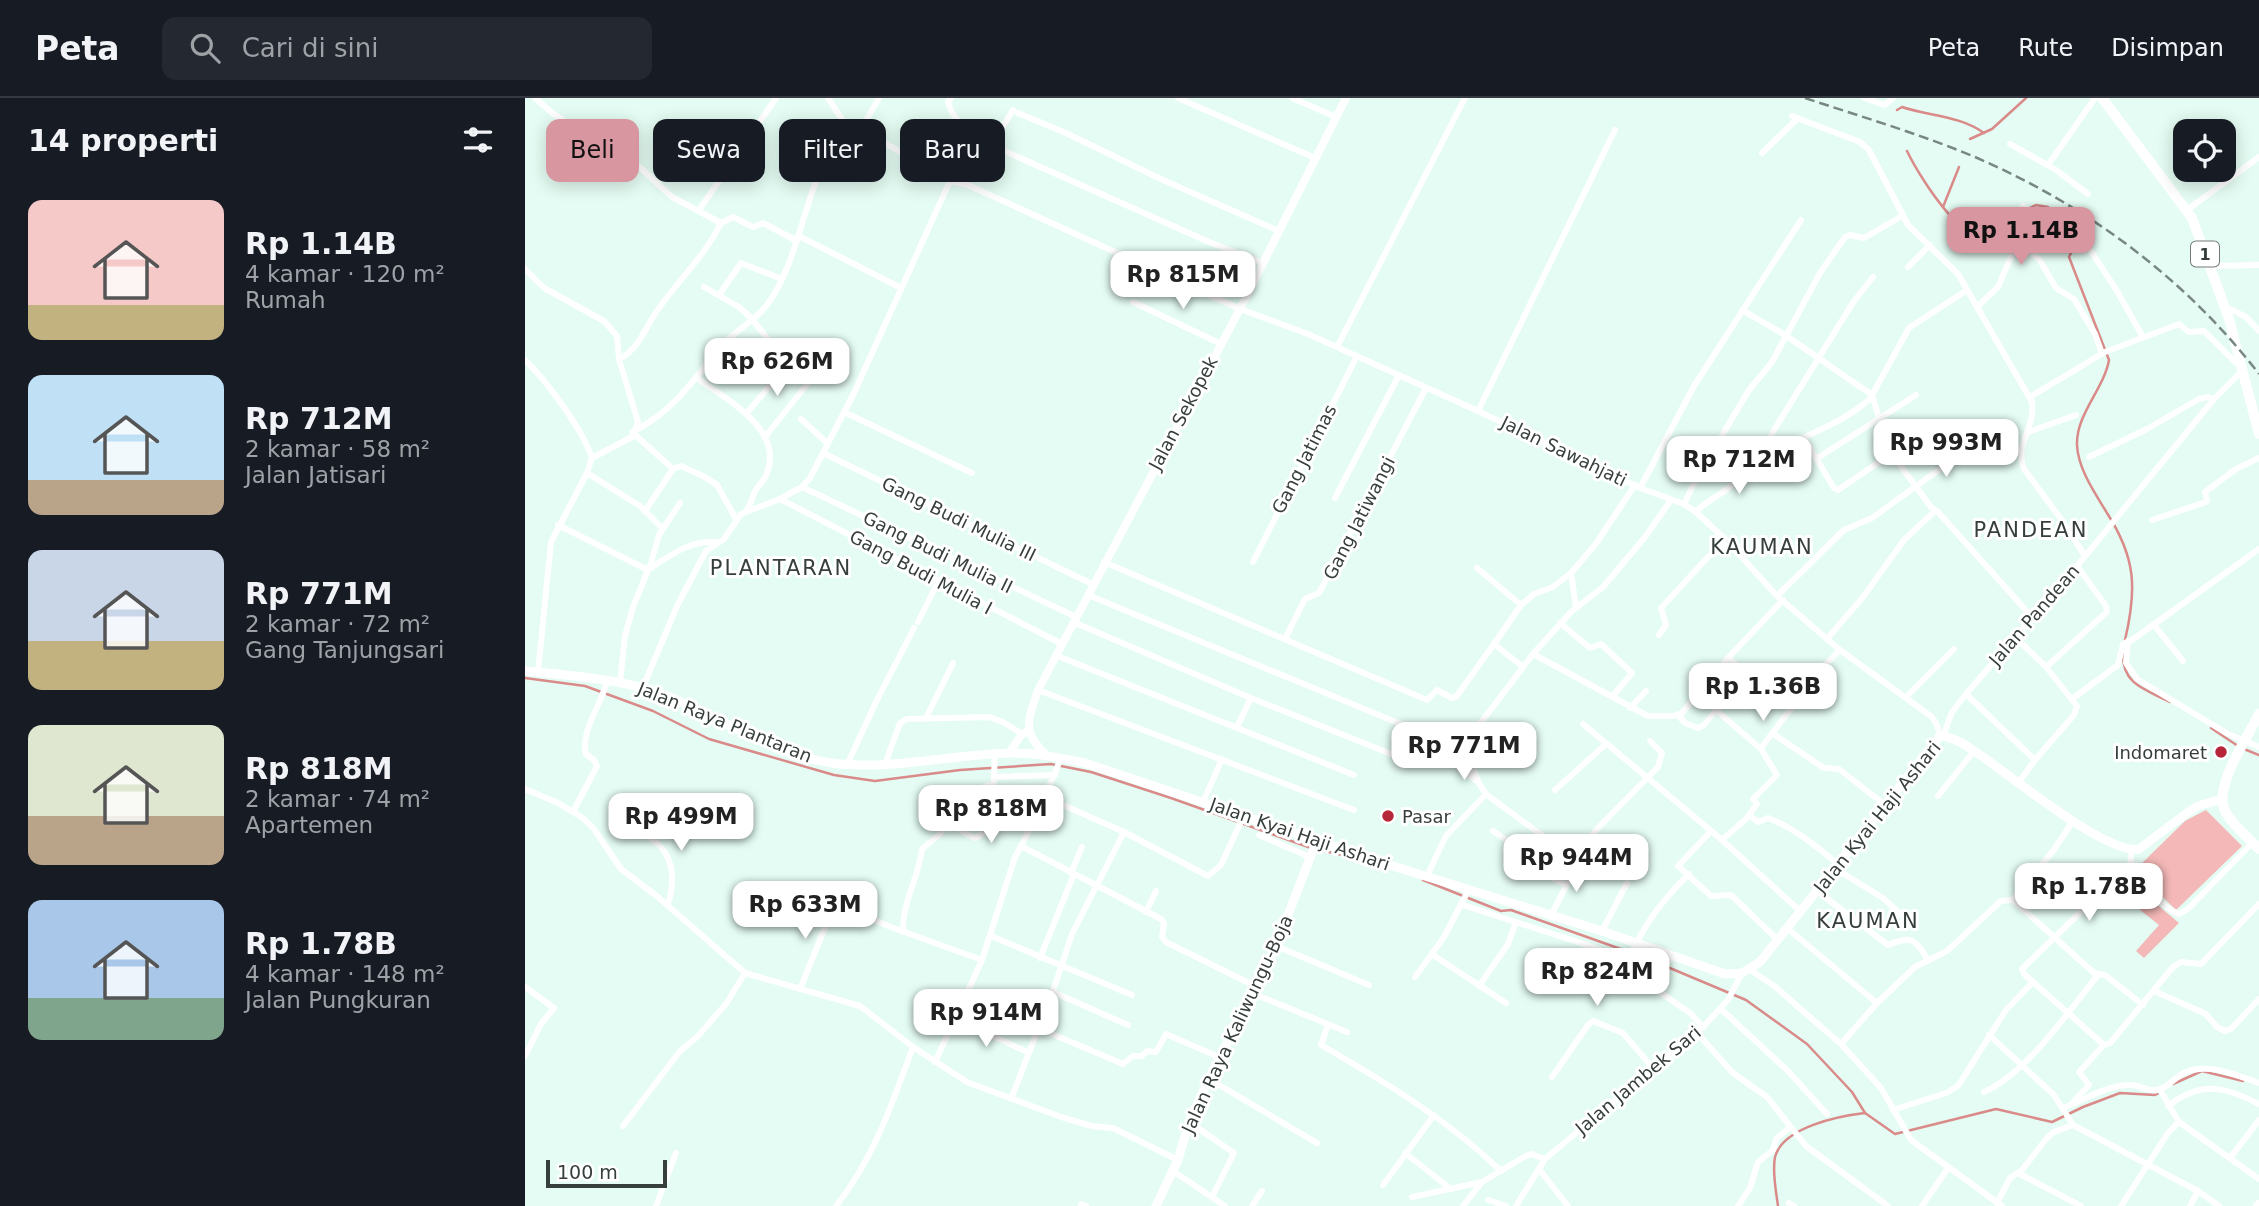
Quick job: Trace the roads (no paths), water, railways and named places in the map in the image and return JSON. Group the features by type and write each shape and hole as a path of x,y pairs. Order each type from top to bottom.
{"main road":[{"name":"1","path":"2102,98 2187,210 2224,306 2259,434"},
{"name":"Jalan Raya Plantaran","path":"525,671 620,681 643,687 700,710 761,741 811,758 847,765 1009,753 1047,756"},
{"path":"2256,845 2226,813 2222,799 2224,783 2259,714"},
{"name":"Jalan Kyai Haji Ashari","path":"1047,756 1060,761 1102,768 1203,802 1224,814 1243,817 1313,850 1427,876 1468,892 1551,915 1589,930 1602,931 1634,946 1725,974 1746,971 1761,962 1942,736 1974,751 2089,832 2132,851"},
{"path":"2132,851 2139,849 2198,806 2222,799"},
{"name":"Jalan Raya Kaliwungu-Boja","path":"1156,1206 1178,1160 1189,1122 1219,1057 1276,946 1313,850"}],"street":[{"path":"535,98 584,135 596,127 672,197 721,223"},
{"path":"699,211 776,98"},
{"path":"828,98 842,119"},
{"path":"867,119 879,98"},
{"path":"951,98 949,107 956,119"},
{"path":"1178,98 1315,158"},
{"path":"1292,98 1336,117"},
{"name":"Jalan Sekopek","path":"1025,733 1038,690 1055,655 1240,309 1276,229 1346,98"},
{"path":"1337,348 1465,98"},
{"path":"1864,98 1883,105 1887,105 1893,98"},
{"path":"2048,165 2095,98"},
{"path":"1005,125 1015,111 1276,229"},
{"path":"1762,153 1795,117 1865,146 1907,225 1958,274 2030,397 2033,409 2020,456 2024,469 2085,556"},
{"path":"1478,411 1615,130"},
{"path":"2010,144 2048,165 2088,194"},
{"path":"1005,151 1262,263"},
{"path":"2187,210 2259,158"},
{"path":"632,432 653,421 677,401 724,342 767,305 782,279 817,182"},
{"path":"744,512 780,499 810,478 950,182"},
{"name":"Jalan Sawahjati","path":"961,182 1240,309 1357,356 1637,487 1684,504 1728,542 1780,598 1827,639 1932,717 1942,736"},
{"path":"1954,223 1997,241 2008,234 2023,206 2028,209 2029,215 1998,287 1977,307"},
{"path":"619,359 630,352 644,335 656,311 709,246 721,223 733,216 752,227 763,223 798,238 901,288"},
{"path":"1684,504 1749,390 1772,362 1820,273 1845,237 1850,235 1864,238 1902,216"},
{"path":"1104,562 1427,700 1437,690 1452,698 1521,605 1534,594 1553,587 1571,573 1595,545 1637,487 1694,386 1801,220"},
{"path":"2016,242 2039,259 2056,289 2074,299 2106,352"},
{"path":"1908,267 1930,245"},
{"path":"2091,251 2143,337"},
{"path":"719,295 743,262 782,279"},
{"path":"2209,267 2259,265"},
{"path":"525,269 544,288 604,321 617,336 619,359 638,422 632,437 592,458 587,473 558,525 548,557 538,672"},
{"path":"1761,458 1774,430 1854,302 1873,277"},
{"path":"703,287 733,301 751,318 788,364 812,380"},
{"path":"1696,512 1761,458 1859,408 1872,396 1909,328 1967,290"},
{"path":"1133,302 1221,344"},
{"path":"2224,306 2246,317 2259,331"},
{"path":"1742,310 1785,335 1872,396 1900,465 1935,511 2032,617"},
{"path":"2030,397 2106,352 2179,324 2189,332 2204,331 2241,370"},
{"name":"Gang Jatimas","path":"1252,562 1357,356"},
{"path":"525,360 542,377 560,402 592,458"},
{"path":"746,414 788,364"},
{"path":"765,438 820,368"},
{"name":"Jalan Pandean","path":"1942,736 1952,712 1966,694 2241,370"},
{"path":"1335,498 1399,375"},
{"path":"643,687 705,551 725,539 767,472 769,459 765,438 758,424 697,379"},
{"name":"Gang Jatiwangi","path":"1285,639 1305,600 1319,593 1426,388"},
{"path":"1816,459 1916,395"},
{"path":"2089,457 2147,429 2199,399 2214,399"},
{"path":"843,412 972,473"},
{"path":"2028,432 2076,415"},
{"path":"801,419 827,443"},
{"path":"632,432 673,469"},
{"path":"1804,438 1834,488 1838,490 1920,434"},
{"name":"Gang Budi Mulia III","path":"823,453 1094,585"},
{"path":"1533,654 1648,716 1678,715 1780,598 1844,530 1872,518 1962,453"},
{"path":"2152,520 2207,502 2204,492 2224,477 2259,458"},
{"path":"645,511 673,469 684,467 717,485 736,519"},
{"path":"587,473 645,511 663,528"},
{"name":"Gang Budi Mulia II","path":"801,486 1074,620 1251,698 1391,754"},
{"name":"Gang Budi Mulia I","path":"780,499 1062,644"},
{"path":"1477,781 1470,744 1473,733 1533,654 1576,607 1594,597 1603,587 1671,500"},
{"path":"620,681 626,631 663,528 680,503"},
{"path":"1827,639 1863,597 1905,540 1935,511"},
{"path":"558,525 648,570"},
{"path":"648,570 689,545 704,541 717,542"},
{"path":"1659,635 1666,625 1661,608 1690,575 1728,542"},
{"path":"2072,699 2117,665 2126,642 2154,625 2259,549"},
{"path":"2046,667 2107,612 2106,606 2077,566"},
{"path":"1477,568 1521,605"},
{"path":"1571,573 1576,607"},
{"path":"847,765 938,582"},
{"path":"1088,595 1412,730 1477,781 1486,794 1577,861"},
{"path":"1560,623 1590,648 1602,645 1632,673 1612,697"},
{"path":"2154,625 2183,662"},
{"path":"2015,637 2046,667 2077,706 2076,712 2018,782"},
{"path":"2126,642 2126,663 2137,679 2243,746 2259,747"},
{"path":"1494,644 1523,667"},
{"path":"1906,697 1954,649"},
{"path":"1761,749 1791,708 1840,650"},
{"path":"1055,655 1354,775"},
{"path":"1728,658 1791,708"},
{"path":"926,718 953,663"},
{"path":"1678,715 1685,723 1698,728 1704,725 1745,671"},
{"path":"573,812 597,766 584,752 589,725 607,681"},
{"path":"1038,690 1354,810"},
{"path":"1630,708 1646,691"},
{"path":"1966,694 2035,760"},
{"path":"1237,727 1251,698"},
{"path":"1716,710 1761,749 1777,775 1753,799 1757,804 1749,815 1723,840"},
{"path":"885,764 900,723 907,719 926,718 989,717 1025,733 1047,756"},
{"path":"1583,724 1723,840 1800,911"},
{"path":"1009,753 1025,733"},
{"path":"1772,733 1825,768 1839,769 1885,805"},
{"path":"1551,915 1577,861 1603,821 1658,767 1663,756 1660,749 1650,741"},
{"path":"1555,790 1606,744"},
{"path":"1938,796 1974,751"},
{"path":"946,825 974,838 981,836 986,830 991,812 995,755"},
{"path":"1203,802 1222,759"},
{"path":"935,1062 982,960 1009,875 1060,761"},
{"path":"902,932 908,896 920,864 922,849 940,834 952,811 994,776 1056,774"},
{"path":"526,791 573,812 594,829 621,869 668,905 745,973 860,1006 913,1047 967,1082 1083,1124 1113,1128 1178,1160"},
{"path":"1427,876 1446,836 1486,794"},
{"path":"1045,797 1124,832 1210,876 1221,865 1243,817"},
{"path":"650,802 634,826 654,840 668,856 674,886 668,905"},
{"path":"1749,815 1759,822 1770,818 1806,839 1837,867 1883,898 1906,919"},
{"path":"1841,1044 1877,1003 1915,967 1947,951 2001,901 2013,900 2053,851 2073,821"},
{"path":"1493,831 1532,857 1531,866 1566,885"},
{"path":"1711,831 1678,866 1712,896 1731,895 1778,940"},
{"path":"1011,1099 1053,992 1072,933 1124,832"},
{"path":"1259,835 1282,837 1313,850"},
{"path":"2132,851 2131,863 2136,878 2166,906 2179,914 2256,845"},
{"path":"1021,846 1163,921 1162,937 1172,947 1328,1026 1347,1032"},
{"path":"1040,958 1082,847"},
{"path":"2104,1045 2022,972 2023,967 2131,863"},
{"path":"1629,959 1634,946 1660,906 1689,874"},
{"path":"1602,931 1626,883"},
{"path":"1146,912 1156,891"},
{"path":"1817,891 1874,932 1884,944 1888,945 1903,938 1911,940 1928,960"},
{"path":"812,892 902,932 982,960"},
{"path":"1415,977 1433,955 1468,892"},
{"path":"2013,900 2098,975 2105,975 2143,1005"},
{"path":"1497,913 1502,902"},
{"path":"800,989 835,903"},
{"path":"1463,904 1664,971"},
{"path":"2066,1108 2089,1085 2079,1072 2104,1045 2110,1044 2173,967 2181,962 2201,964 2259,904"},
{"path":"1479,986 1510,940 1516,922"},
{"path":"1568,938 1573,925"},
{"path":"1787,928 1877,1003"},
{"path":"1584,944 1589,930"},
{"path":"991,936 1132,995"},
{"path":"1606,951 1611,937"},
{"path":"1276,946 1369,985"},
{"path":"1433,955 1506,1003"},
{"path":"1670,957 1657,984 1658,990 1690,1013 1733,1073 1767,1097 1797,1137 1888,1206"},
{"path":"1746,971 1773,985 1841,1044 1881,1088 1911,1140 2000,1204 2010,1178 2018,1173 2047,1138 2072,1123"},
{"name":"Jalan Jambek Sari","path":"1545,1159 1721,1009 1746,971"},
{"path":"623,1126 680,1051 697,1037 726,1004 745,973"},
{"path":"1985,1092 2024,1065 2098,975"},
{"path":"1893,1110 1958,1086 2006,1010 2033,982"},
{"path":"525,987 554,1008 541,1024 525,1056"},
{"path":"2154,991 2206,1014 2217,1027 2225,1031 2231,1029 2259,999"},
{"path":"1053,992 1128,1025"},
{"path":"1721,1009 1788,1071 1827,1114"},
{"path":"956,1018 1029,1053"},
{"path":"1552,1077 1593,1021 1623,1033 1653,1068"},
{"path":"1328,1026 1321,1045 1380,1079 1434,1115 1467,1139 1501,1171"},
{"path":"1038,1028 1123,1063 1133,1056 1142,1056 1147,1051 1156,1052 1166,1034 1219,1057"},
{"path":"1989,1035 2054,1095 2066,1108 2072,1123 2198,1191 2219,1206"},
{"path":"836,1206 879,1139 913,1047"},
{"path":"2066,1108 2105,1090 2127,1085 2160,1091 2187,1072 2204,1068 2259,1083"},
{"path":"1209,1079 1317,1143"},
{"path":"2167,1104 2202,1088 2235,1094 2259,1104"},
{"path":"2160,1091 2179,1122 2259,1180"},
{"path":"1383,1185 1434,1115"},
{"path":"2229,1158 2259,1120"},
{"path":"1189,1122 1234,1153 1212,1197"},
{"path":"2121,1206 2179,1122"},
{"path":"1738,1206 1750,1188 1758,1162 1773,1150 1776,1139 1791,1128"},
{"path":"656,1206 676,1153"},
{"path":"1405,1153 1451,1189"},
{"path":"1412,1197 1482,1182 1531,1154 1545,1159 1516,1206"},
{"path":"1922,1206 1948,1168"},
{"path":"1539,1169 1568,1206"},
{"path":"1173,1171 1225,1206"},
{"path":"2018,1173 2081,1206"},
{"path":"1463,1206 1482,1182"},
{"path":"1252,1206 1262,1191"},
{"path":"2190,1206 2198,1191"},
{"path":"1489,1199 1506,1206"}],"waterway":[{"path":"1970,139 1992,129 2026,98"},
{"path":"1897,110 1902,107 1955,120 1984,133"},
{"path":"1907,151 1934,196 1962,228 1977,239 1992,246 2006,245 2028,209 2036,205 2048,207 2077,241 2069,257 2109,360 2102,381 2081,423 2078,454 2092,489 2117,529 2129,560 2132,589 2125,640"},
{"path":"1943,207 1959,167"},
{"path":"2123,654 2131,680 2170,702"},
{"path":"525,678 585,686 653,711 709,739 834,775 875,781 960,770 1051,764 1091,772 1311,848 1360,859"},
{"path":"2211,728 2238,746"},
{"path":"2244,749 2259,755"},
{"path":"1423,880 1501,911 1511,910 1646,958 1746,1000 1807,1044 1852,1092 1865,1113 1895,1134 1996,1109 2052,1122 2120,1093 2159,1093"},
{"path":"2173,1084 2202,1071 2243,1081"},
{"path":"1778,1206 1774,1169 1775,1157 1780,1147 1789,1138 1813,1125 1865,1113"}],"railway":[{"path":"1805,98 1975,157 2016,176 2094,221 2166,276 2199,306 2259,374"}],"place":[{"name":"Indomaret","path":"2221,752"},
{"name":"Pasar","path":"1388,816"}],"district":[{"name":"PANDEAN","path":"2031,530"},
{"name":"KAUMAN","path":"1762,547"},
{"name":"PLANTARAN","path":"781,568"},
{"name":"KAUMAN","path":"1868,921"}]}
